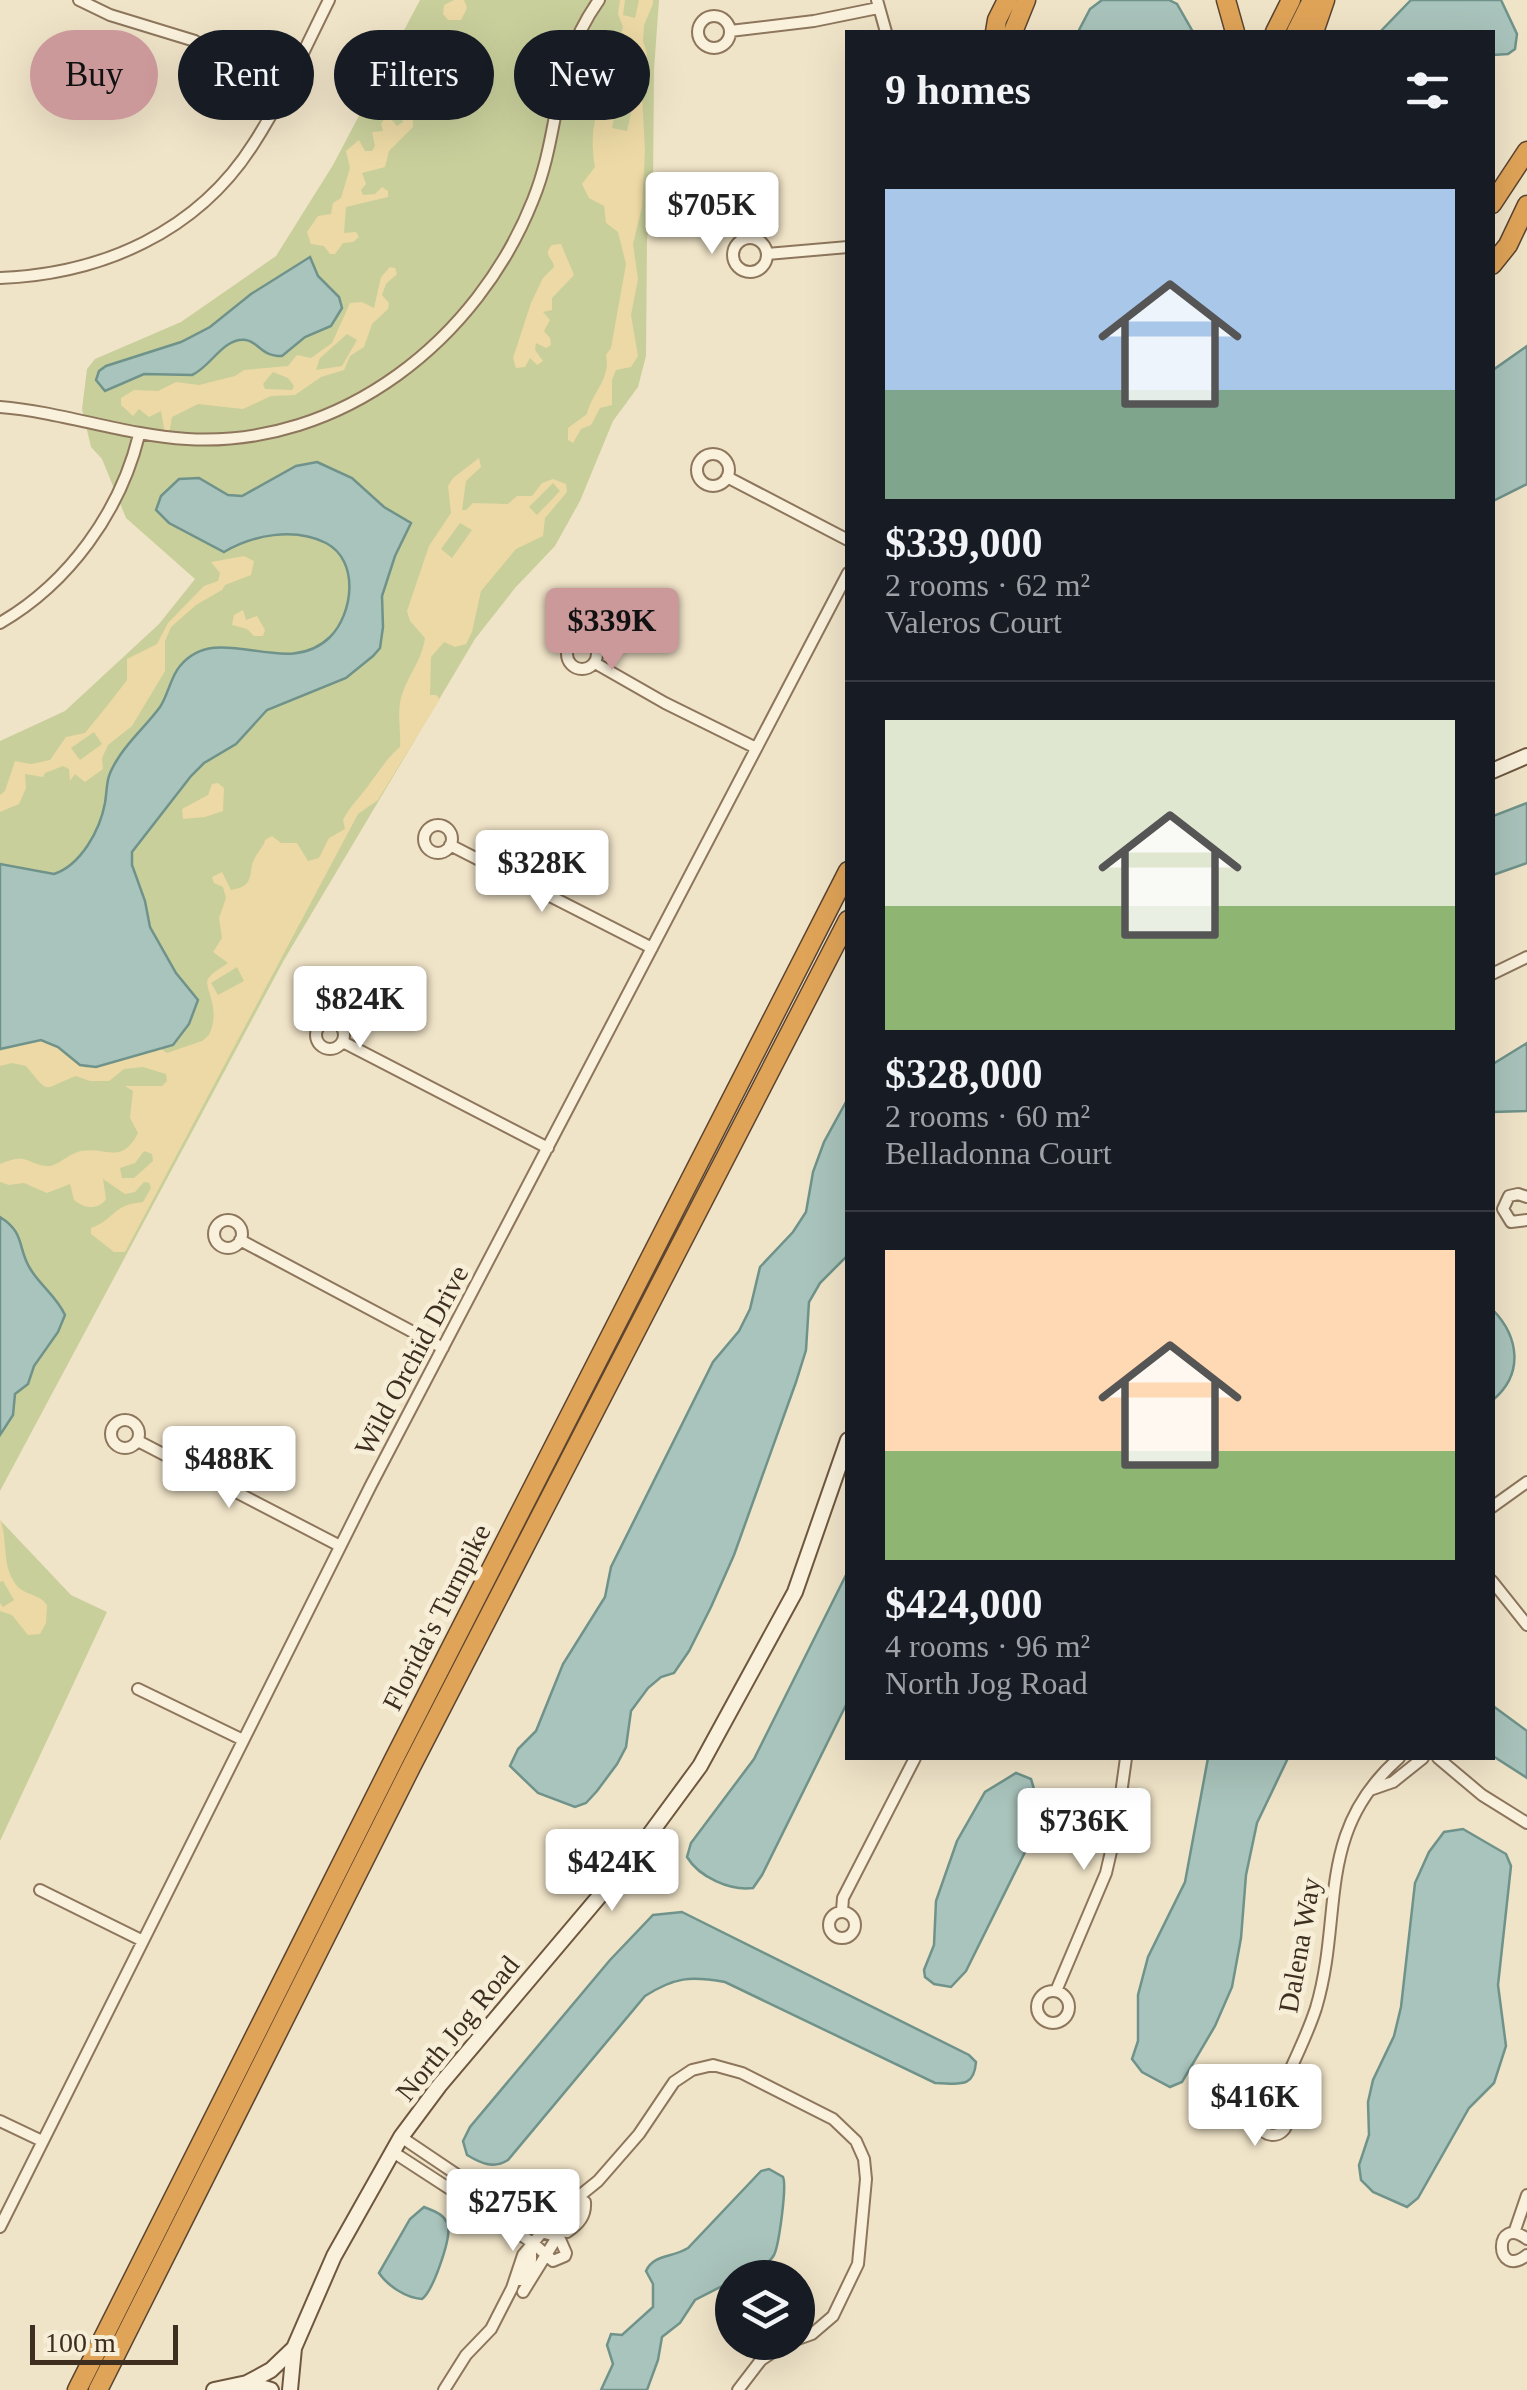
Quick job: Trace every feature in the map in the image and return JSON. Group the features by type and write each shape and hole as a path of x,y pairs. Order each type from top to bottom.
{"highway":[{"path":"995,30 1007,0"},
{"path":"1014,30 1026,0"},
{"path":"1226,0 1234,30"},
{"path":"1276,30 1291,0"},
{"path":"1297,30 1312,0"},
{"path":"1315,30 1325,0"},
{"path":"1495,218 1527,151"},
{"path":"1495,200 1515,174"},
{"path":"1495,239 1525,208"},
{"path":"1495,261 1508,245 1525,208"},
{"name":"Florida's Turnpike","path":"77,2390 845,877"},
{"name":"Florida's Turnpike","path":"98,2390 420,1749 845,926"}],"street":[{"path":"78,0 110,15 178,36"},
{"path":"314,31 330,0"},
{"path":"0,407 27,409 139,435 191,440 230,437 308,422 365,396 429,353 479,298 522,229 541,175 560,80 572,43 599,0"},
{"path":"730,31 814,21 878,4 885,30"},
{"path":"0,278 77,268 110,259 162,233 220,186 253,145 267,120"},
{"path":"767,254 845,247"},
{"path":"0,624 37,597 84,548 119,492 139,435"},
{"path":"727,477 845,538"},
{"name":"Wild Orchid Drive","path":"0,2227 340,1546 845,579"},
{"path":"595,663 756,748"},
{"path":"1495,770 1527,756"},
{"path":"450,845 652,948"},
{"path":"1495,973 1527,957"},
{"path":"343,1042 548,1148"},
{"path":"1527,1197 1510,1196 1503,1209 1510,1222 1527,1220"},
{"path":"240,1240 443,1348"},
{"path":"138,1441 340,1546"},
{"name":"North Jog Road","path":"290,2390 294,2348 334,2256 401,2137 636,1853 700,1766 795,1592 845,1449"},
{"path":"1495,1506 1527,1482"},
{"path":"1495,1585 1527,1625"},
{"path":"138,1689 242,1739"},
{"path":"842,1911 843,1898 914,1760"},
{"path":"1056,1992 1106,1873 1126,1760"},
{"name":"Dalena Way","path":"1273,2107 1316,2007 1342,1843 1375,1779 1397,1760"},
{"path":"1369,1790 1393,1782 1420,1760"},
{"path":"1440,1760 1482,1795 1527,1823"},
{"path":"40,1890 142,1940"},
{"path":"518,2290 532,2244 557,2214 585,2197 639,2134 674,2082 692,2070 713,2065 742,2073 832,2119 856,2141 864,2159 866,2179 858,2264 833,2316 815,2331"},
{"path":"0,2121 42,2141"},
{"path":"401,2137 542,2232 560,2236"},
{"path":"393,2152 546,2257"},
{"path":"1527,2195 1514,2233 1503,2240 1502,2252 1516,2261 1527,2254"},
{"path":"444,2390 466,2355 491,2329 560,2236 582,2219 586,2212 585,2197"},
{"path":"1514,2233 1527,2239"},
{"name":"North Jog Road","path":"247,2383 271,2370 294,2348"},
{"path":"738,2390 761,2360"},
{"path":"214,2390 247,2383 271,2390"}],"green space":[{"path":"420,0 659,0 653,187 647,240 646,356 638,387 613,421 580,501 555,546 475,639 284,960 0,1491 0,741 65,711 159,624 195,579 126,518 102,459 91,447 82,409 87,369 95,359 181,322 276,256 357,120 494,120 494,30 404,30"},
{"path":"0,1520 71,1595 107,1612 0,1841"}],"sand":[{"path":"464,0 467,8 461,20 448,20 443,14 444,5"},
{"path":"620,0 625,0 623,15 635,18 639,0 653,0 644,30 622,30 618,14"},
{"path":"384,120 392,120 397,126 413,120 413,127 389,151 385,167 362,173 366,184 361,190 363,195 375,194 382,187 388,191 388,197 346,207 344,233 356,232 359,237 343,243 335,254 324,246 311,244 307,232 318,216 331,214 333,203 341,198 350,168 346,151 359,140 365,151 372,151 372,132 383,131"},
{"path":"595,120 614,120 612,128 627,131 630,120 643,120 642,207 633,244 638,279 631,315 638,356 631,367 616,370 612,405 600,408 591,425 581,429 573,443 568,440 568,428 587,414 604,379 626,264 618,232 606,223 604,206 589,198 582,184 595,167"},
{"path":"561,244 574,275 552,298 552,310 543,312 550,320 544,331 551,345 546,348 536,343 535,350 543,361 537,365 530,358 525,367 516,368 513,358 531,303 543,278 554,267 548,252 552,245"},
{"path":"390,267 395,268 397,274 386,284 382,295 389,303 388,309 372,324 364,347 350,356 344,370 321,377 295,395 271,396 243,409 198,404 172,417 169,434 165,434 161,411 149,417 139,409 133,416 121,405 121,398 134,390 158,391 176,382 199,385 244,370 288,366 297,355 311,358 332,343 350,303 362,302 374,308 381,277","holes":["347,334 357,340 342,366 316,370 320,358","273,372 288,378 294,386 292,390 265,389 263,384"]},
{"path":"479,458 481,467 466,481 462,510 473,503 508,504 517,496 532,496 542,483 553,479 566,484 567,492 545,518 543,536 516,549 481,591 466,644 455,647 444,642 431,657 430,695 440,699 378,800 358,814 125,1252 114,1252 91,1234 91,1228 125,1206 143,1202 151,1188 149,1183 125,1194 103,1179 106,1199 90,1207 74,1200 70,1184 47,1193 24,1183 0,1182 0,1164 23,1159 51,1166 81,1151 126,1149 138,1133 130,1118 133,1091 125,1086 162,1086 167,1081 166,1074 143,1067 124,1069 109,1081 76,1076 47,1087 26,1066 0,1066 0,1051 41,1040 58,1047 86,1068 161,1049 167,1053 209,1035 214,1016 208,979 228,963 213,952 222,938 219,918 226,898 223,887 214,883 212,877 222,872 231,890 245,885 256,856 272,836 281,843 297,843 308,861 319,858 329,838 345,829 343,820 352,806 400,747 401,698 425,638 410,621 407,611 429,546 451,513 448,486","holes":["553,483 560,491 537,515 529,507","460,523 472,530 452,558 441,549","237,967 244,981 218,995 211,983","144,1151 152,1154 153,1161 134,1178 122,1178 120,1168 135,1163"]},
{"path":"244,556 254,561 251,575 225,585 171,627 165,641 165,671 132,726 108,745 102,758 103,769 85,782 75,774 70,781 69,769 63,766 43,777 25,774 26,788 19,804 0,812 0,795 15,761 31,764 50,760 66,737 85,733 127,680 127,659 157,644 168,623 204,586 218,581 220,573 211,562","holes":["94,732 102,744 80,760 71,748"]},
{"path":"243,610 246,620 257,616 265,630 263,636 254,636 247,629 232,625 234,615"},
{"path":"212,784 224,788 223,811 183,819 182,809 208,795"},
{"path":"0,1519 13,1580 47,1605 46,1623 40,1634 28,1635 12,1615 0,1611 0,1603 3,1607 14,1600 0,1582"}],"water":[{"path":"1102,0 1169,0 1177,4 1192,30 1079,30 1090,9"},
{"path":"1411,0 1501,0 1517,34 1515,49 1495,55 1495,30 1382,30"},
{"path":"310,257 318,276 339,297 342,308 331,326 305,337 282,356 269,354 250,341 238,340 192,375 144,374 105,391 96,380 106,366 181,342 210,327 251,294"},
{"path":"1527,346 1527,484 1495,500 1495,369"},
{"path":"317,462 352,478 384,507 411,523 382,596 380,648 346,678 267,710 236,744 204,763 191,776 132,852 132,865 150,927 176,973 198,1000 189,1024 173,1045 96,1067 80,1065 58,1047 41,1040 0,1049 0,864 54,874 81,855 99,824 113,767 160,707 177,670 196,653 214,648 273,653 312,649 338,627 348,602 344,562 326,543 301,535 274,535 224,552 169,523 156,510 161,496 179,479 199,478 228,495 242,496 296,466"},
{"path":"1527,803 1527,863 1495,874 1495,815"},
{"path":"1527,1043 1527,1111 1495,1112 1495,1063"},
{"path":"845,1104 845,1258 820,1283 809,1302 806,1350 734,1555 689,1651 674,1673 661,1677 648,1688 631,1711 626,1747 597,1791 586,1803 575,1807 538,1793 510,1766 518,1749 536,1731 563,1664 605,1597 611,1567 713,1362 739,1331 750,1309 760,1267 806,1212 813,1172"},
{"path":"0,1217 18,1235 31,1270 65,1315 34,1366 28,1384 15,1394 13,1415 0,1435"},
{"path":"1495,1312 1513,1343 1513,1367 1495,1398"},
{"path":"845,1577 845,1707 762,1875 753,1888 735,1887 699,1871 687,1857 691,1843 754,1759"},
{"path":"1495,1707 1527,1731 1527,1778 1495,1757"},
{"path":"1208,1760 1287,1760 1257,1823 1246,1875 1232,1987 1215,2026 1182,2082 1170,2087 1142,2072 1132,2059 1138,2041 1138,1995 1148,1957 1185,1882"},
{"path":"1016,1773 1031,1779 1035,1796 1029,1844 966,1971 951,1987 934,1984 925,1977 924,1970 934,1945 936,1901 957,1841 985,1792"},
{"path":"1463,1829 1506,1854 1511,1866 1498,1985 1506,2046 1494,2083 1469,2108 1418,2198 1407,2207 1373,2192 1361,2180 1359,2165 1369,2135 1368,2102 1401,2007 1415,1883 1429,1852 1444,1832"},
{"path":"682,1912 969,2055 976,2062 972,2077 963,2083 935,2083 725,1982 683,1980 645,1996 508,2160 488,2164 467,2155 463,2141 470,2127 610,1960 653,1915"},
{"path":"769,2169 783,2177 784,2183 774,2255 770,2260 715,2260 715,2290 695,2300 680,2323 662,2337 647,2390 601,2390 613,2364 607,2345 611,2334 622,2335 653,2307 653,2284 646,2271 649,2266 688,2248 761,2171"},
{"path":"424,2207 444,2219 448,2233 436,2276 422,2299 398,2290 379,2273 410,2219"}]}
